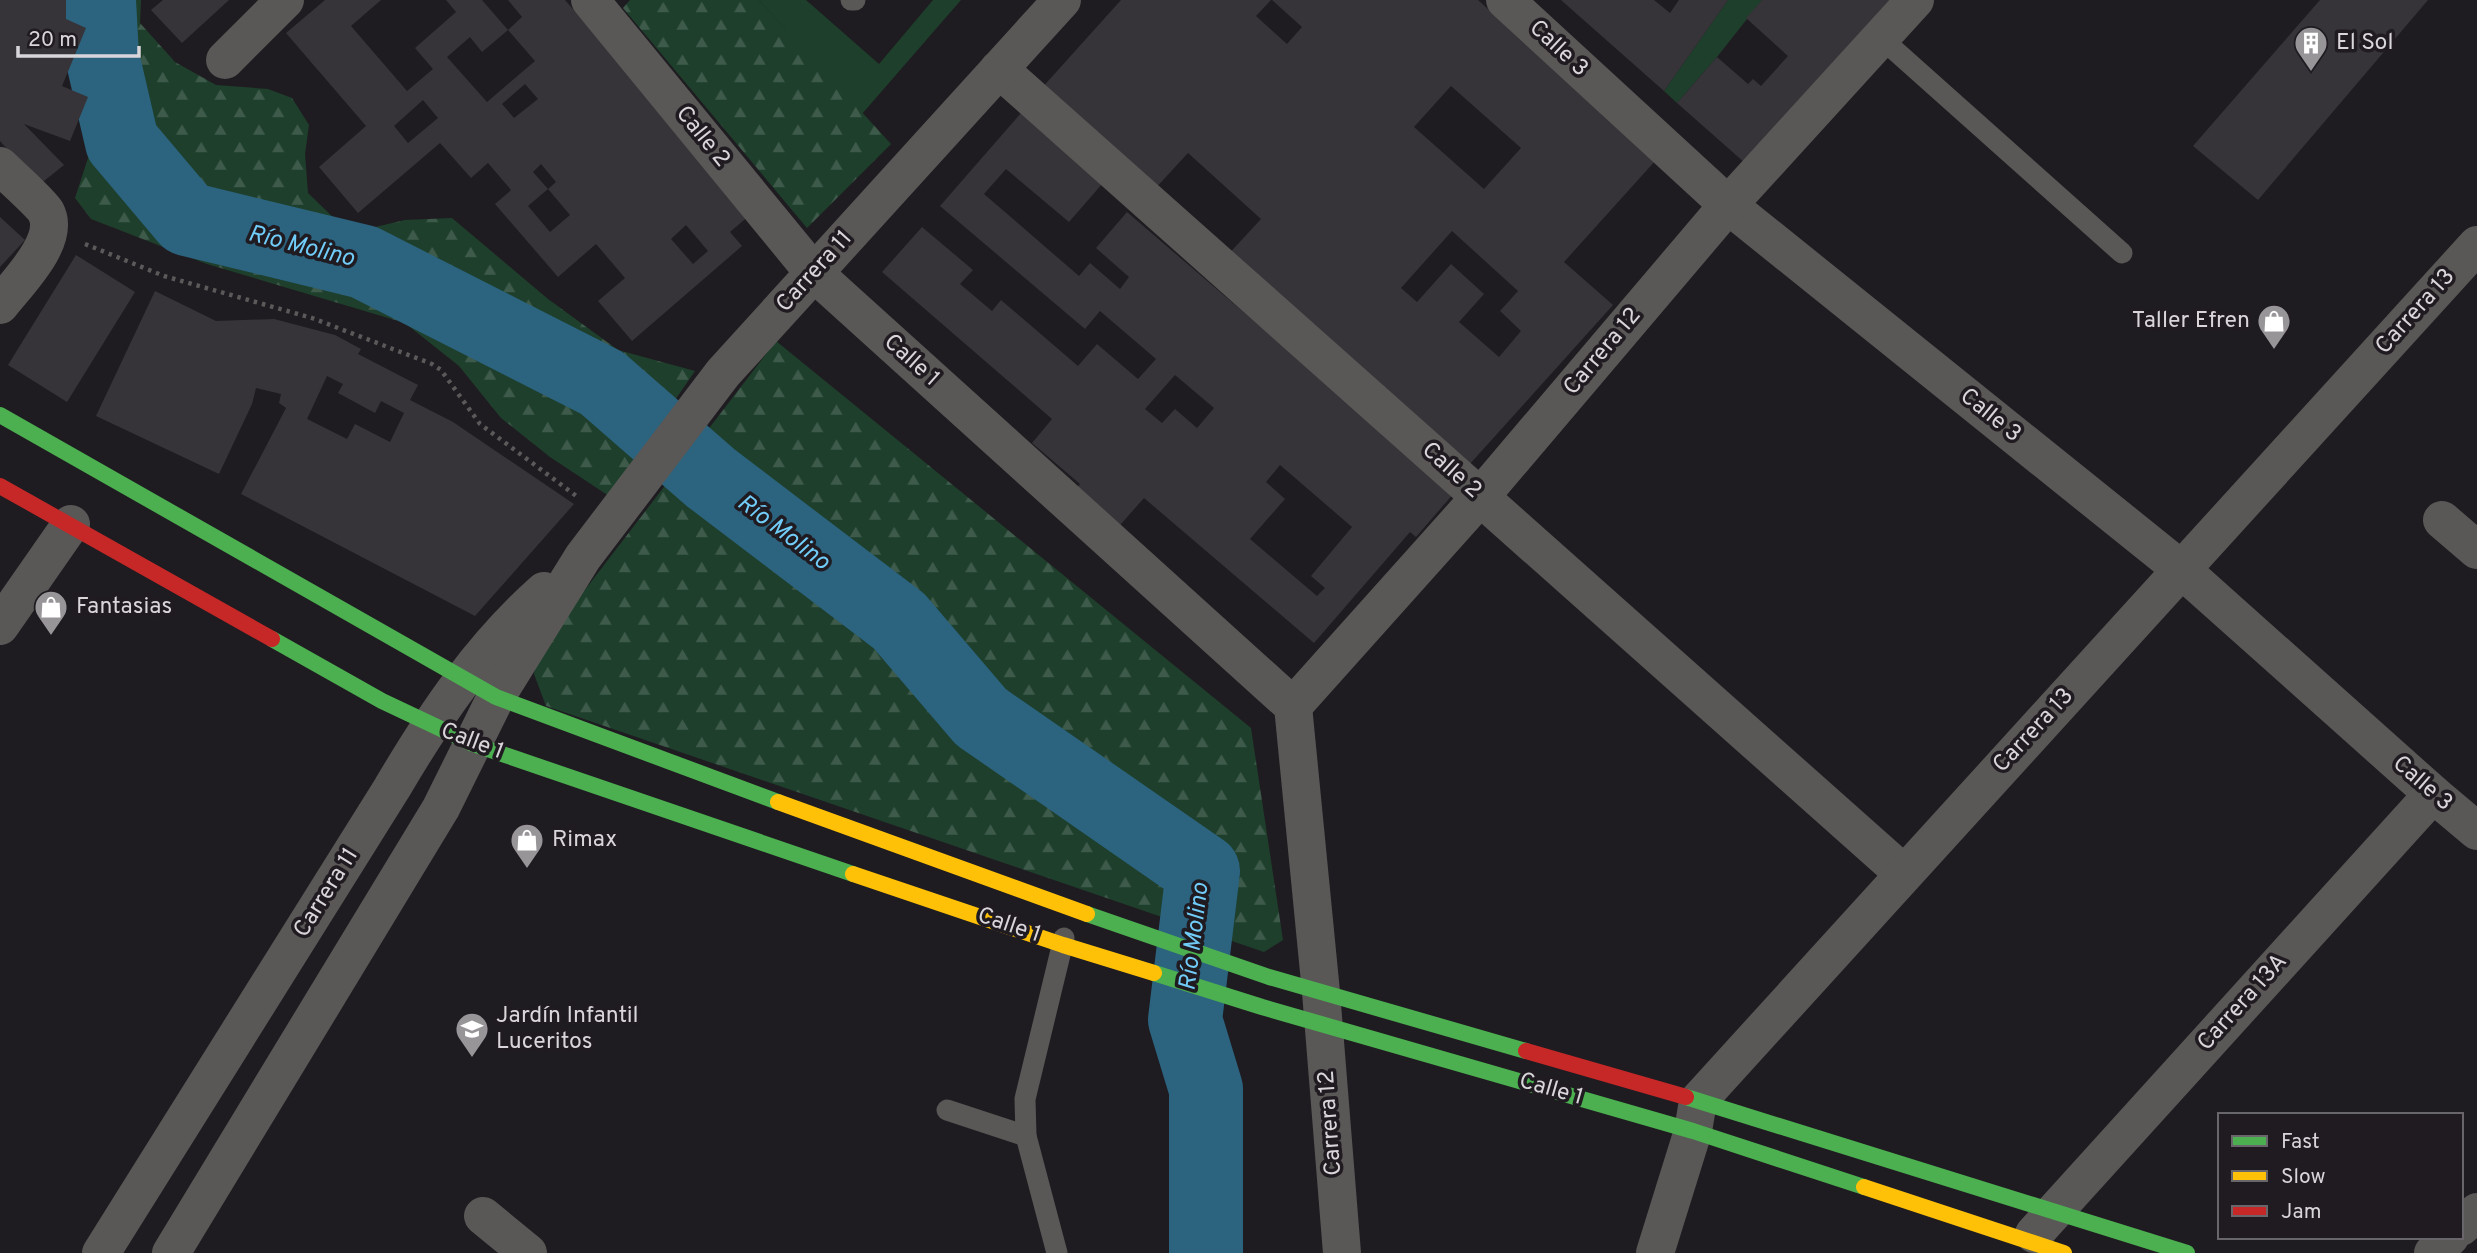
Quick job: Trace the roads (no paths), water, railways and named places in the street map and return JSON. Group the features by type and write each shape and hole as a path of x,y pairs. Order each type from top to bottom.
{"main road":[{"name":"Calle 1","path":"0,415 462,679 496,697 555,721 1072,909 1122,924 1269,977 1322,1008 1695,1116 2054,1212 2187,1253"},
{"name":"Calle 1","path":"0,486 382,701 472,744 1063,944 1262,1007 1322,1008 1695,1116 2064,1253"}],"street":[{"path":"225,60 285,0"},
{"name":"Carrera 11","path":"171,1253 441,808 496,697 583,557 723,373 1062,0"},
{"name":"Calle 3","path":"1505,0 1728,205 2182,570 2477,831"},
{"name":"Carrera 12","path":"1293,706 1480,496 1728,205 1915,0"},
{"name":"Calle 2","path":"601,5 814,273"},
{"name":"Calle 2","path":"999,69 1903,873"},
{"path":"0,166 46,212 49,234 41,251 0,305"},
{"name":"Carrera 13","path":"1656,1253 1695,1116 1903,873 2477,245"},
{"name":"Calle 1","path":"814,273 1293,706"},
{"path":"2442,520 2477,550"},
{"path":"0,626 71,524"},
{"name":"Carrera 11","path":"101,1253 385,800 429,725 462,679 519,613 583,557"},
{"path":"1293,706 1322,1008"},
{"name":"Carrera 13A","path":"2028,1241 2433,794"},
{"name":"Carrera 12","path":"1322,1008 1342,1253"},
{"path":"2463,1225 2477,1212"},
{"path":"483,1216 528,1253"},
{"path":"2434,1253 2448,1239"}],"lane":[{"path":"1881,38 2122,253"},
{"path":"1057,1253 1026,1136 1025,1099 1072,909"},
{"path":"947,1110 1026,1136"}],"waterway":[{"name":"Río Molino","path":"99,0 102,56 122,142 187,219 364,262 602,383 711,478 899,621 981,717 1203,871 1185,1020 1206,1089 1206,1253"}],"place":[{"name":"El Sol","path":"2311,73"},
{"name":"Taller Efren","path":"2274,351"},
{"name":"Fantasias","path":"51,637"},
{"name":"Rimax","path":"527,870"},
{"name":"Jardín Infantil Luceritos","path":"472,1059"}]}
